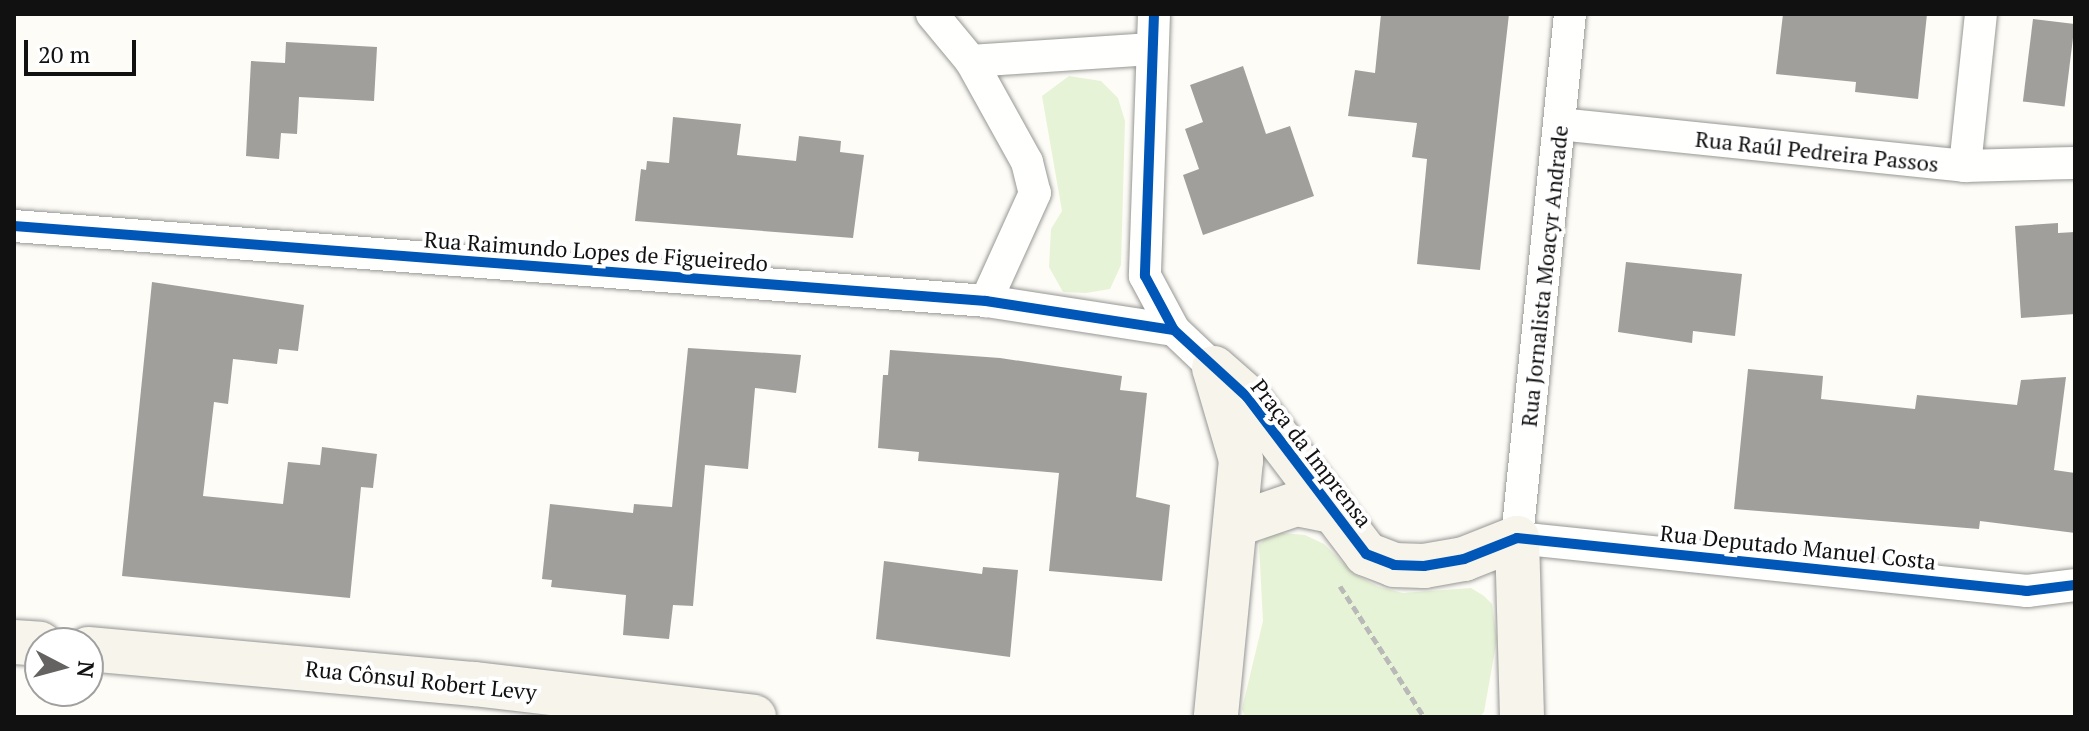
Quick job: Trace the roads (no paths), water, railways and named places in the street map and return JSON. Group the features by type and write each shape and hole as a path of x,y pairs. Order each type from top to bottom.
{"street":[{"path":"932,14 971,61 1027,162 1035,193 986,301"},
{"path":"1154,14 1145,276 1174,330 1214,368"},
{"name":"Rua Jornalista Moacyr Andrade","path":"1517,538 1570,14"},
{"path":"1965,166 1981,14"},
{"path":"971,61 1151,49"},
{"name":"Rua Raúl Pedreira Passos","path":"1559,124 1965,166 2075,163"},
{"name":"Rua Raimundo Lopes de Figueiredo","path":"14,226 986,301 1174,330"},
{"name":"Praça da Imprensa","path":"1214,368 1247,397 1366,554 1394,565 1464,559 1517,538"},
{"name":"Praça da Imprensa","path":"1213,716 1241,460 1214,368"},
{"path":"1235,525 1296,504 1331,511"},
{"path":"1517,538 1522,717"},
{"name":"Rua Deputado Manuel Costa","path":"1517,538 2027,591 2075,585"},
{"path":"1464,559 1521,600"},
{"name":"Rua Cônsul Robert Levy","path":"104,650 474,684 754,717"}]}
